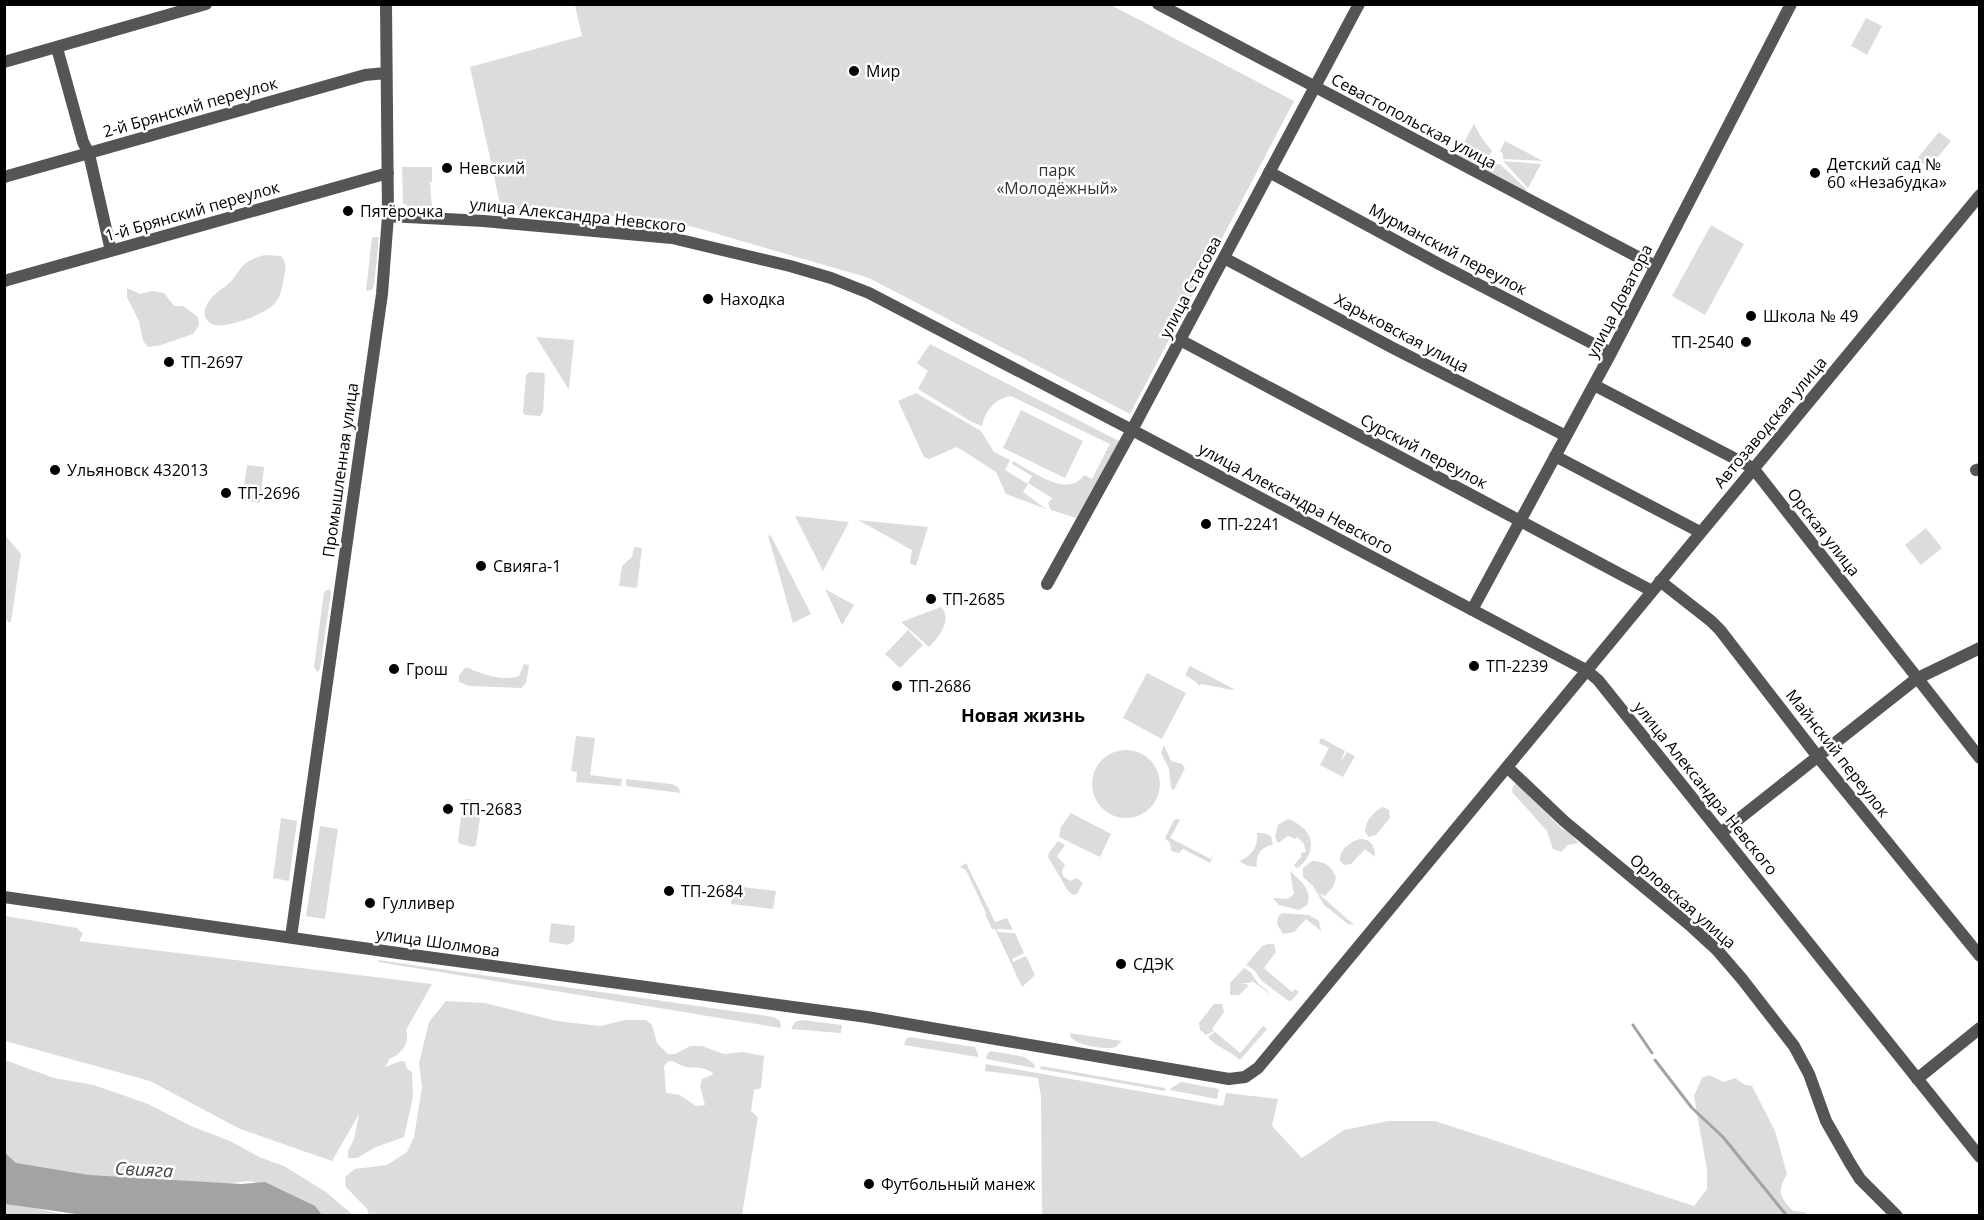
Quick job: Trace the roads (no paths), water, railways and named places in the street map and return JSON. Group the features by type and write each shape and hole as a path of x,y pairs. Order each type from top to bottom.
{"street":[{"path":"4,63 206,4"},
{"name":"Промышленная улица","path":"291,937 382,294 388,216 387,4"},
{"name":"Севастопольская улица","path":"1158,4 1655,266"},
{"name":"улица Стасова","path":"1047,584 1132,430 1359,4"},
{"name":"улица Доватора","path":"1472,610 1594,385 1791,4"},
{"path":"57,48 83,142 89,154 111,251"},
{"name":"2-й Брянский переулок","path":"4,177 365,75 386,73"},
{"name":"Мурманский переулок","path":"1269,172 1439,264 1611,352"},
{"name":"1-й Брянский переулок","path":"4,281 388,173"},
{"name":"Автозаводская улица","path":"1586,670 1980,195"},
{"name":"улица Александра Невского","path":"388,216 484,221 672,238 831,278 868,293 1132,430 1586,670 1598,680 1980,1157"},
{"name":"Харьковская улица","path":"1224,258 1393,348 1566,436"},
{"name":"Сурский переулок","path":"1180,340 1520,520 1656,586"},
{"name":"Орская улица","path":"1594,385 1753,468 1980,758"},
{"path":"1556,456 1700,532"},
{"name":"Майнский переулок","path":"1656,586 1712,621 1720,630 1818,757 1980,956"},
{"path":"1721,833 1916,679 1980,648"},
{"path":"1507,767 1586,670"},
{"name":"улица Шолмова","path":"4,897 867,1017 1229,1079 1245,1077 1258,1068 1507,767"},
{"name":"Орловская улица","path":"1507,767 1563,821 1717,950 1794,1046 1809,1074 1826,1121 1860,1179 1897,1215"},
{"path":"1917,1079 1980,1028"}],"waterway":[{"path":"1633,1025 1652,1053"},
{"path":"1655,1060 1692,1108 1723,1137 1787,1216"}],"place":[{"name":"Мир","path":"854,71"},
{"name":"Невский","path":"447,168"},
{"name":"Детский сад № 60 «Незабудка»","path":"1815,173"},
{"name":"Пятёрочка","path":"348,211"},
{"name":"Находка","path":"708,299"},
{"name":"Школа № 49","path":"1751,316"},
{"name":"ТП-2540","path":"1746,342"},
{"name":"ТП-2697","path":"169,362"},
{"name":"Ульяновск 432013","path":"55,470"},
{"name":"ТП-2696","path":"226,493"},
{"name":"ТП-2241","path":"1206,524"},
{"name":"Свияга-1","path":"481,566"},
{"name":"ТП-2685","path":"931,599"},
{"name":"ТП-2239","path":"1474,666"},
{"name":"Грош","path":"394,669"},
{"name":"ТП-2686","path":"897,686"},
{"name":"ТП-2683","path":"448,809"},
{"name":"ТП-2684","path":"669,891"},
{"name":"Гулливер","path":"370,903"},
{"name":"СДЭК","path":"1121,964"},
{"name":"Футбольный манеж","path":"869,1184"}],"district":[{"name":"Новая жизнь","path":"1023,715"}],"park label":[{"name":"парк «Молодёжный»","path":"1057,179"}],"water label":[{"name":"Свияга","path":"144,1169"}]}
